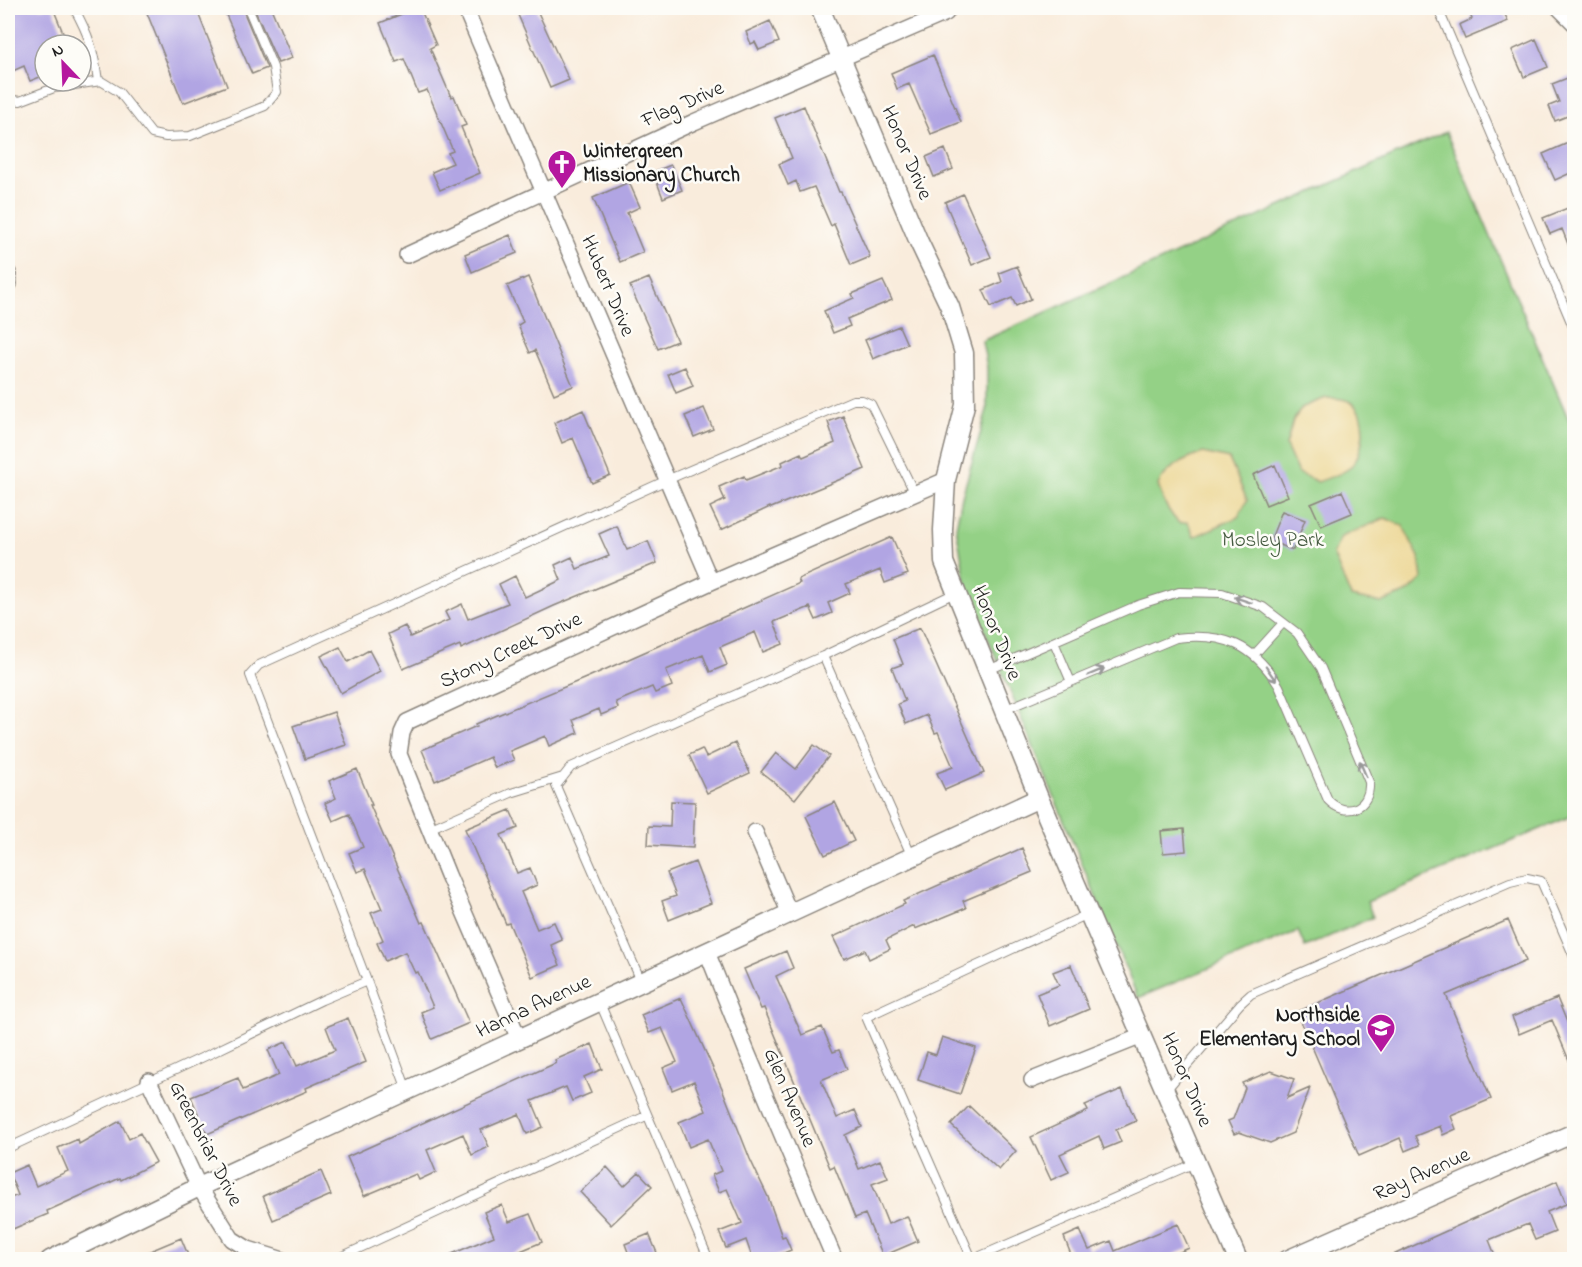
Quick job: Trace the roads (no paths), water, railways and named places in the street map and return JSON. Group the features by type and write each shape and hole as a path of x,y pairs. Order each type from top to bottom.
{"street":[{"name":"Hubert Drive","path":"465,8 711,582"},
{"name":"Honor Drive","path":"820,8 919,242 950,307 964,353 965,405 946,480 944,562 1039,798 1238,1260"},
{"path":"1558,8 1575,23"},
{"name":"Flag Drive","path":"407,255 694,122 946,13"},
{"path":"8,273 8,285"},
{"name":"Stony Creek Drive","path":"519,1039 399,754 402,733 407,722 711,582 946,480"},
{"name":"Hanna Avenue","path":"50,1260 199,1186 1039,798"},
{"path":"755,832 790,914"},
{"name":"Glen Avenue","path":"707,952 835,1260"},
{"path":"1032,1080 1142,1036"},
{"name":"Greenbriar Drive","path":"149,1081 199,1186 232,1239 248,1249 283,1260"},
{"name":"Ray Avenue","path":"1287,1260 1575,1132"}],"lane":[{"path":"74,8 88,32 98,81"},
{"path":"8,99 20,101 54,88 101,81 119,92 152,134 166,137 190,136 265,106 277,92 273,67 248,8"},
{"path":"1438,8 1575,329"},
{"path":"407,1090 250,675 259,666 668,480 853,400 862,399 871,404 915,494"},
{"path":"986,671 1138,605 1179,592 1222,593 1263,607 1297,633 1321,668 1369,782 1370,790 1362,804 1348,810 1341,809 1328,800 1279,687 1268,669 1254,655 1236,644 1217,637 1176,638 1003,711"},
{"path":"641,981 556,786 563,777 572,767 823,656 956,593"},
{"path":"1254,655 1283,623"},
{"path":"1054,642 1071,682"},
{"path":"823,656 912,857"},
{"path":"429,829 512,793 563,777"},
{"path":"1166,1090 1251,994 1509,882 1527,878 1541,881 1575,957"},
{"path":"1089,914 866,1017 971,1259 1197,1163"},
{"path":"8,1148 322,999 367,981"},
{"path":"599,1002 709,1260"},
{"path":"334,1260 646,1116"}],"place":[{"name":"Wintergreen Missionary Church","path":"562,190"},
{"name":"Northside Elementary School","path":"1381,1054"}],"park label":[{"name":"Mosley Park","path":"1273,541"}]}
